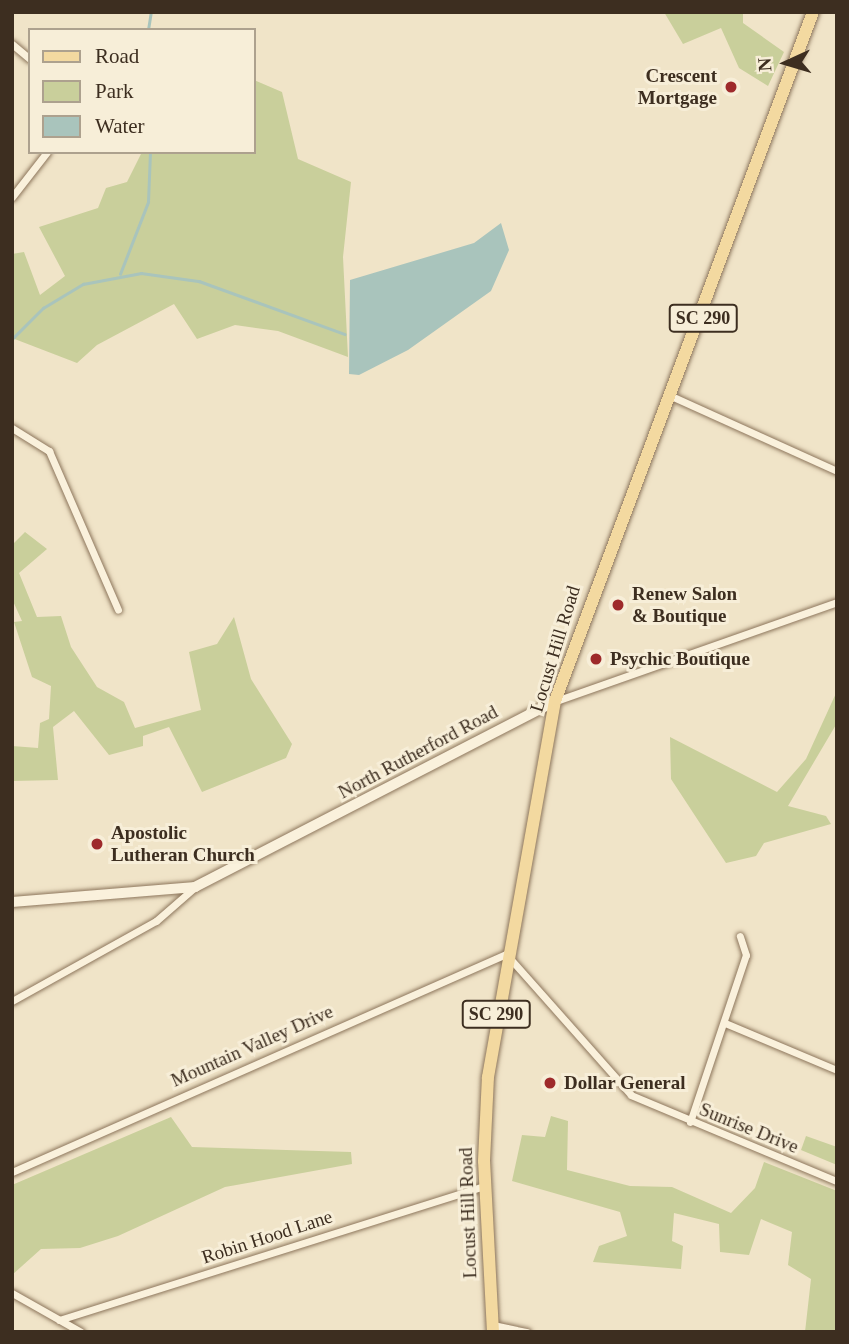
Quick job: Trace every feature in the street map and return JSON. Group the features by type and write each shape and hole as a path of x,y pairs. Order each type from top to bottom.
{"main road":[{"name":"Locust Hill Road","path":"493,1329 485,1186 488,1077 506,954 555,701 813,12"}],"street":[{"path":"12,44 28,57"},
{"path":"12,197 45,154"},
{"path":"671,396 837,471"},
{"path":"12,428 49,452 118,610"},
{"name":"North Rutherford Road","path":"12,902 147,896 195,887 555,701 837,602"},
{"path":"12,1001 156,921 195,887"},
{"path":"690,1122 746,955 740,936"},
{"name":"Sunrise Drive","path":"506,954 631,1095 690,1122 837,1181"},
{"name":"Mountain Valley Drive","path":"12,1172 506,954"},
{"path":"725,1023 837,1070"},
{"name":"Robin Hood Lane","path":"59,1320 485,1186"},
{"path":"12,1293 81,1332"},
{"path":"493,1329 527,1332"}],"green space":[{"path":"664,12 743,12 743,23 784,52 768,86 739,68 721,28 683,44"},
{"path":"256,81 282,92 298,159 351,182 343,257 348,357 278,331 235,325 197,339 174,304 97,345 77,363 12,338 12,254 24,252 40,295 65,276 39,227 98,208 106,188 127,182 141,154 256,154"},
{"path":"25,532 47,549 19,573 37,617 61,616 71,647 97,687 124,702 135,728 201,710 189,652 217,644 234,617 251,679 292,744 286,758 202,792 169,727 143,736 143,746 109,755 74,711 53,727 58,780 12,781 12,746 38,748 40,723 49,719 51,686 32,677 14,622 22,621 12,599 12,545"},
{"path":"837,691 837,723 788,806 826,816 831,824 764,843 756,856 726,863 671,779 670,737 777,792 806,759"},
{"path":"551,1116 568,1121 567,1170 630,1186 672,1187 731,1213 755,1188 764,1162 837,1191 837,1332 805,1332 811,1279 788,1265 792,1232 761,1219 749,1255 720,1252 719,1224 674,1213 672,1241 683,1246 681,1269 593,1262 599,1246 627,1236 620,1212 512,1181 522,1135 545,1137"},
{"path":"171,1117 192,1147 351,1152 352,1164 225,1187 118,1236 80,1248 41,1249 12,1275 12,1185"},
{"path":"806,1136 837,1147 837,1165 801,1150"}],"water":[{"path":"501,223 509,250 491,291 408,350 359,375 349,374 350,280 474,243"}],"waterway":[{"path":"148,28 151,12"},
{"path":"120,274 148,202 150,154"},
{"path":"12,339 43,308 83,284 141,273 199,281 345,334"}],"place":[{"name":"Crescent Mortgage","path":"731,87"},
{"name":"Renew Salon & Boutique","path":"618,605"},
{"name":"Psychic Boutique","path":"596,659"},
{"name":"Apostolic Lutheran Church","path":"97,844"},
{"name":"Dollar General","path":"550,1083"}]}
